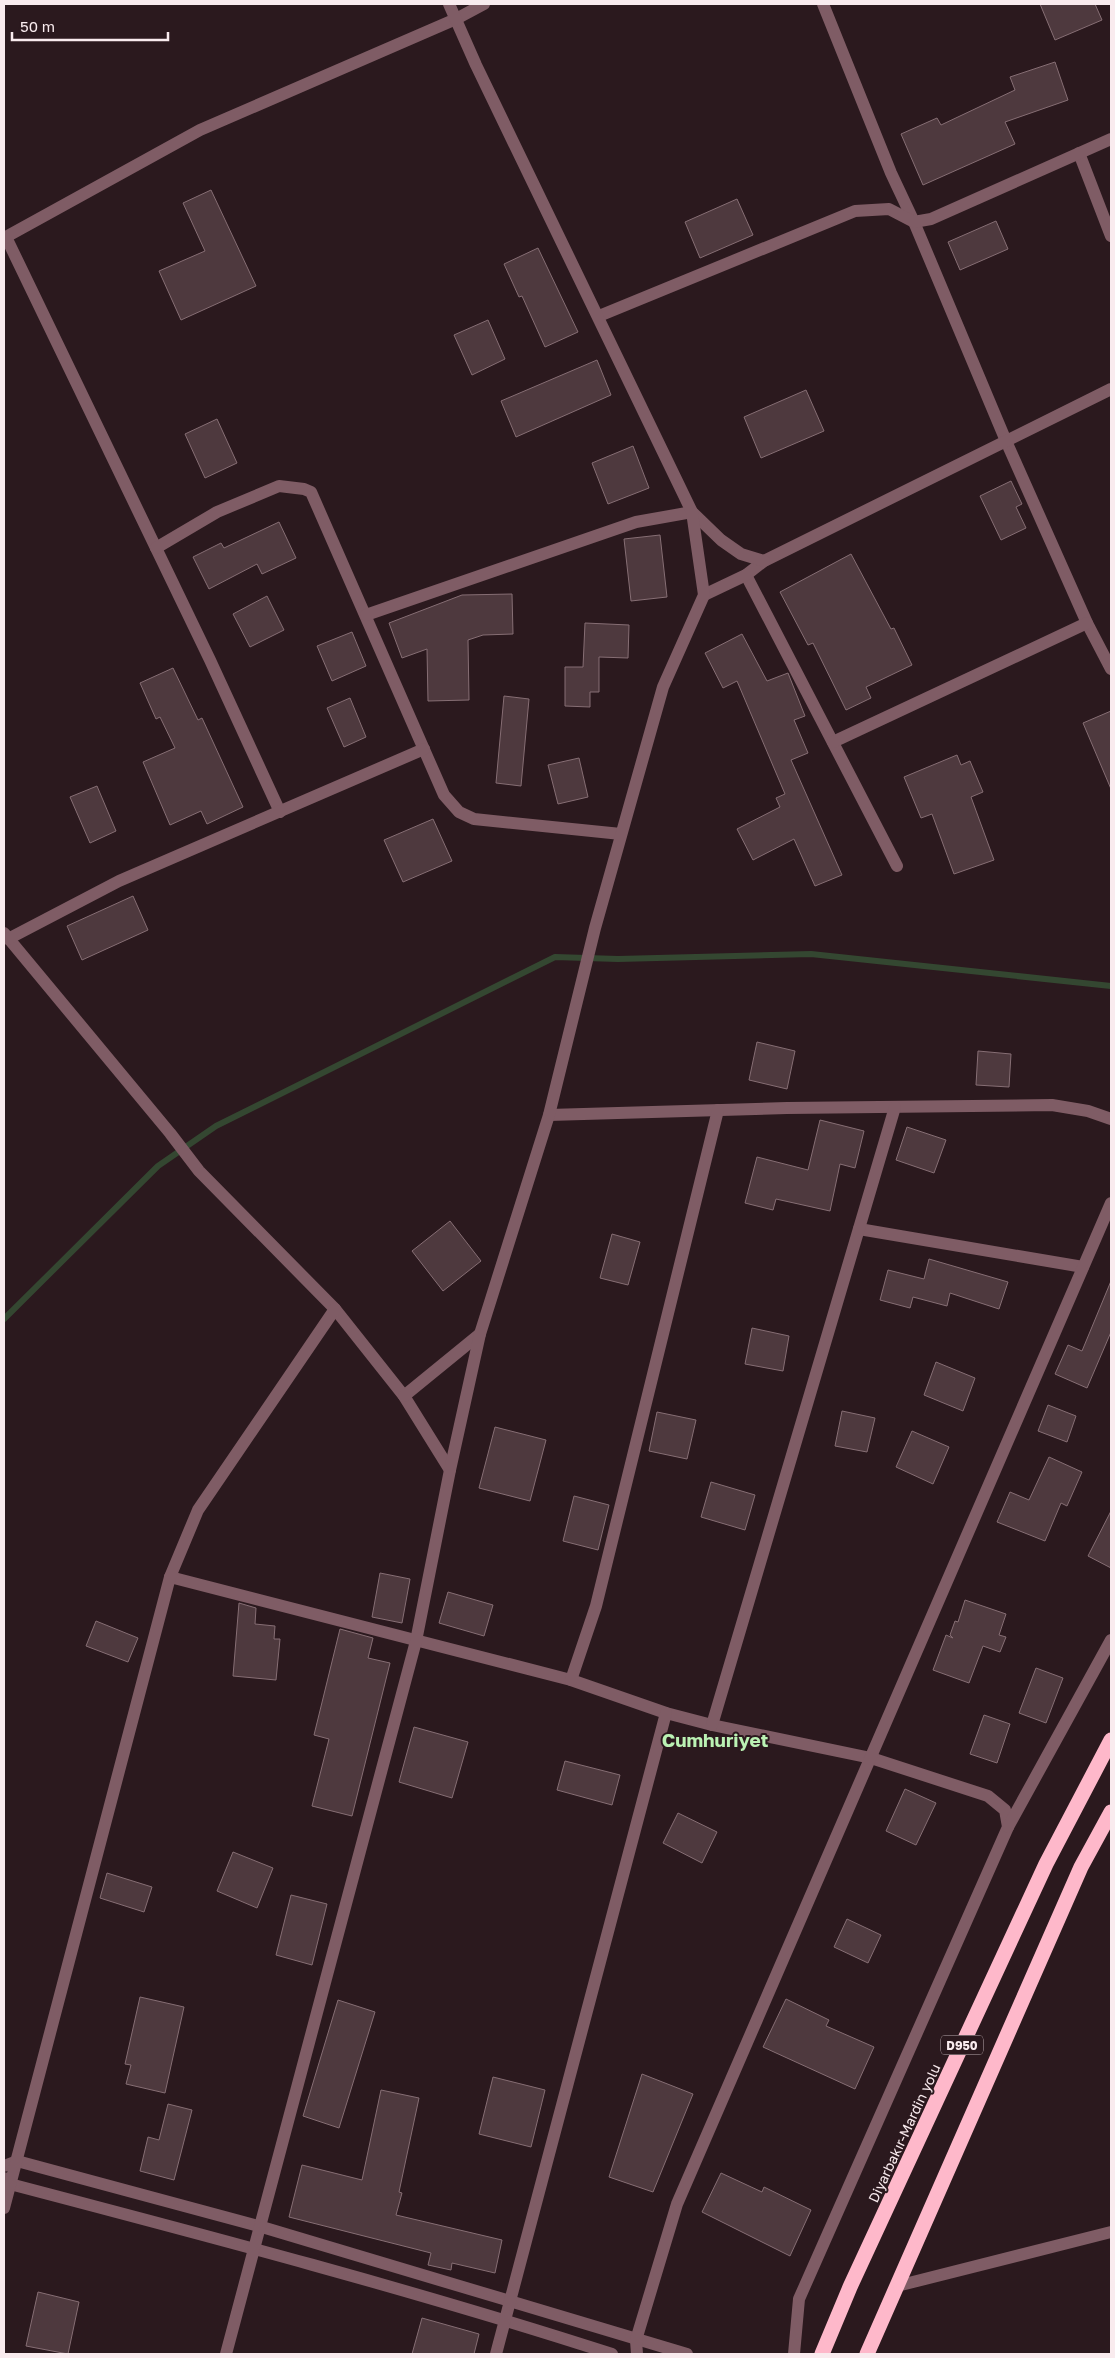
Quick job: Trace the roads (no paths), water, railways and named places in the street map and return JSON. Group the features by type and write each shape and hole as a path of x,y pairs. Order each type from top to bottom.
{"highway":[{"name":"Diyarbakır-Mardin yolu","path":"822,2354 850,2287 1046,1864 1111,1740"},
{"name":"D950","path":"867,2354 1081,1868 1111,1812"}],"street":[{"path":"226,2354 262,2227 416,1641 450,1470 480,1334 549,1115 595,928 663,686 704,595 692,512 449,4"},
{"path":"280,812 156,548 5,237 200,130 456,19 484,4"},
{"path":"823,4 891,173 914,222 1006,441 1087,623 1111,669"},
{"path":"599,316 855,211 889,209 914,222 931,218 1111,139"},
{"path":"1079,153 1111,236"},
{"path":"704,595 746,575 764,561 1111,388"},
{"path":"156,548 216,512 279,486 304,489 311,492 444,795 459,812 474,819 621,834"},
{"path":"692,512 722,540 741,554 764,561"},
{"path":"366,615 636,522 692,512"},
{"path":"746,575 897,866"},
{"path":"833,742 1087,623"},
{"path":"424,750 120,881 6,936 170,1133 199,1171 335,1309 404,1396 450,1470"},
{"path":"549,1115 718,1110 1052,1105 1088,1111 1111,1119"},
{"path":"712,1725 895,1107"},
{"path":"571,1680 596,1606 718,1110"},
{"path":"637,2354 636,2340 677,2204 1111,1203"},
{"path":"859,1228 1083,1267"},
{"path":"4,2208 7,2181 17,2161 170,1577 198,1510 335,1309"},
{"path":"404,1396 480,1334"},
{"path":"170,1577 571,1680 666,1713 712,1725 871,1758 988,1796 1005,1810 1008,1827"},
{"path":"794,2354 799,2299 1008,1827 1111,1640"},
{"path":"496,2354 666,1713"},
{"path":"4,2166 17,2161 262,2227 687,2354"},
{"path":"7,2181 256,2248 506,2320 612,2354"},
{"path":"897,2286 1111,2232"}],"waterway":[{"path":"4,1319 158,1166 216,1126 555,957 618,959 811,954 1111,986"}],"district":[{"name":"Cumhuriyet","path":"715,1739"}]}
